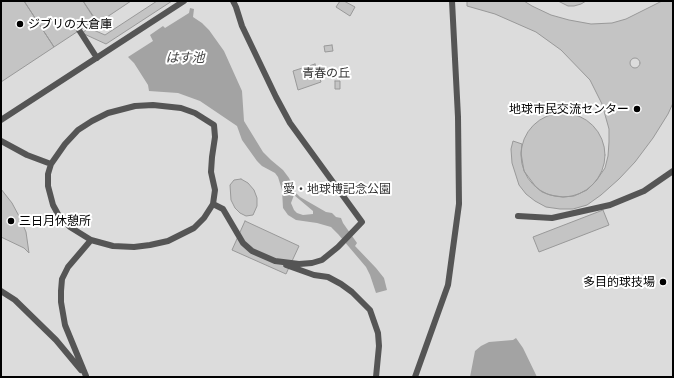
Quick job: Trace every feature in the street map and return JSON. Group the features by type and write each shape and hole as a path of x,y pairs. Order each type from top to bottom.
{"lane":[{"path":"1,120 184,1"},
{"path":"233,1 242,26 290,123 362,222 343,243 322,260 312,263 299,264 275,262"},
{"path":"415,377 448,285 459,204 458,117 452,1"},
{"path":"79,30 97,58"},
{"path":"153,105 181,108 195,113 214,125 215,137 211,172 215,190 213,204 204,218 194,228 168,241 150,245 113,246 91,240 70,227 59,216 53,205 48,186 48,174 51,164 65,144 78,130 108,113 135,106 153,105"},
{"path":"1,141 33,158 51,164"},
{"path":"518,216 552,218 610,205 644,191 673,171"},
{"path":"213,204 223,209 243,243 252,251 275,262 328,278 346,288 363,302 370,310 378,334 379,346 376,377"},
{"path":"86,377 65,325 61,291 62,279 68,266 91,240"},
{"path":"1,291 15,300 56,340 86,377"}],"green space":[{"name":"愛・地球博記念公園","path":"1,1 673,1 673,377 1,377"}],"water":[{"name":"はす池","path":"190,8 194,9 193,17 209,30 224,51 242,91 244,121 263,152 283,170 289,178 296,193 300,197 326,212 332,213 336,217 341,218 357,243 355,246 384,278 387,290 376,293 366,267 331,227 296,220 288,215 283,208 282,190 278,177 275,173 262,166 257,161 242,140 237,126 200,101 178,93 149,91 148,85 134,63 128,57 153,41 150,35 163,26 165,28 189,13","holes":["294,195 313,211 313,214 303,215 297,213 291,203"]},
{"path":"516,338 523,348 537,377 470,377 475,351 489,342 513,340"}],"building":[{"name":"ジブリの大倉庫","path":"1,1 24,1 54,47 1,82"},
{"path":"24,1 83,1 95,20 54,47"},
{"path":"83,1 131,1 98,23"},
{"path":"157,1 172,1 106,44 82,33 89,28 105,35"},
{"path":"340,1 344,1 355,7 350,16 336,7"},
{"name":"地球市民交流センター","path":"467,1 524,1 551,15 591,24 612,23 626,19 662,1 673,1 673,103 653,138 635,162 619,179 587,205 573,209 560,209 546,207 535,201 526,194 519,185 512,163 511,149 513,141 522,144 521,153 524,171 536,187 542,192 563,197 574,196 587,190 596,181 605,168 609,142 609,129 602,104 590,80 561,50 536,32 495,14 467,6"},
{"path":"558,1 586,1 574,6 568,6"},
{"path":"332,45 333,51 325,52 324,46"},
{"path":"633,58 637,58 639,59 639,67 633,68 630,65 630,61"},
{"path":"315,64 321,82 298,90 293,71"},
{"path":"335,81 340,81 340,89 335,89"},
{"path":"563,113 579,116 593,125 602,139 605,155 602,171 593,185 579,194 563,197 547,194 533,185 524,171 521,155 524,139 533,125 547,116"},
{"path":"241,179 248,183 254,190 257,198 257,206 253,215 246,216 240,213 235,208 231,200 230,185 234,180"},
{"name":"三日月休憩所","path":"1,189 12,203 20,218 26,232 29,253 24,248 1,237"},
{"path":"603,210 609,225 539,252 533,237"},
{"path":"245,221 299,246 286,274 232,250"}],"place":[{"name":"ジブリの大倉庫","path":"20,24"},
{"name":"地球市民交流センター","path":"637,109"},
{"name":"三日月休憩所","path":"11,221"},
{"name":"多目的球技場","path":"663,282"}],"park label":[{"name":"青春の丘","path":"326,73"}]}
